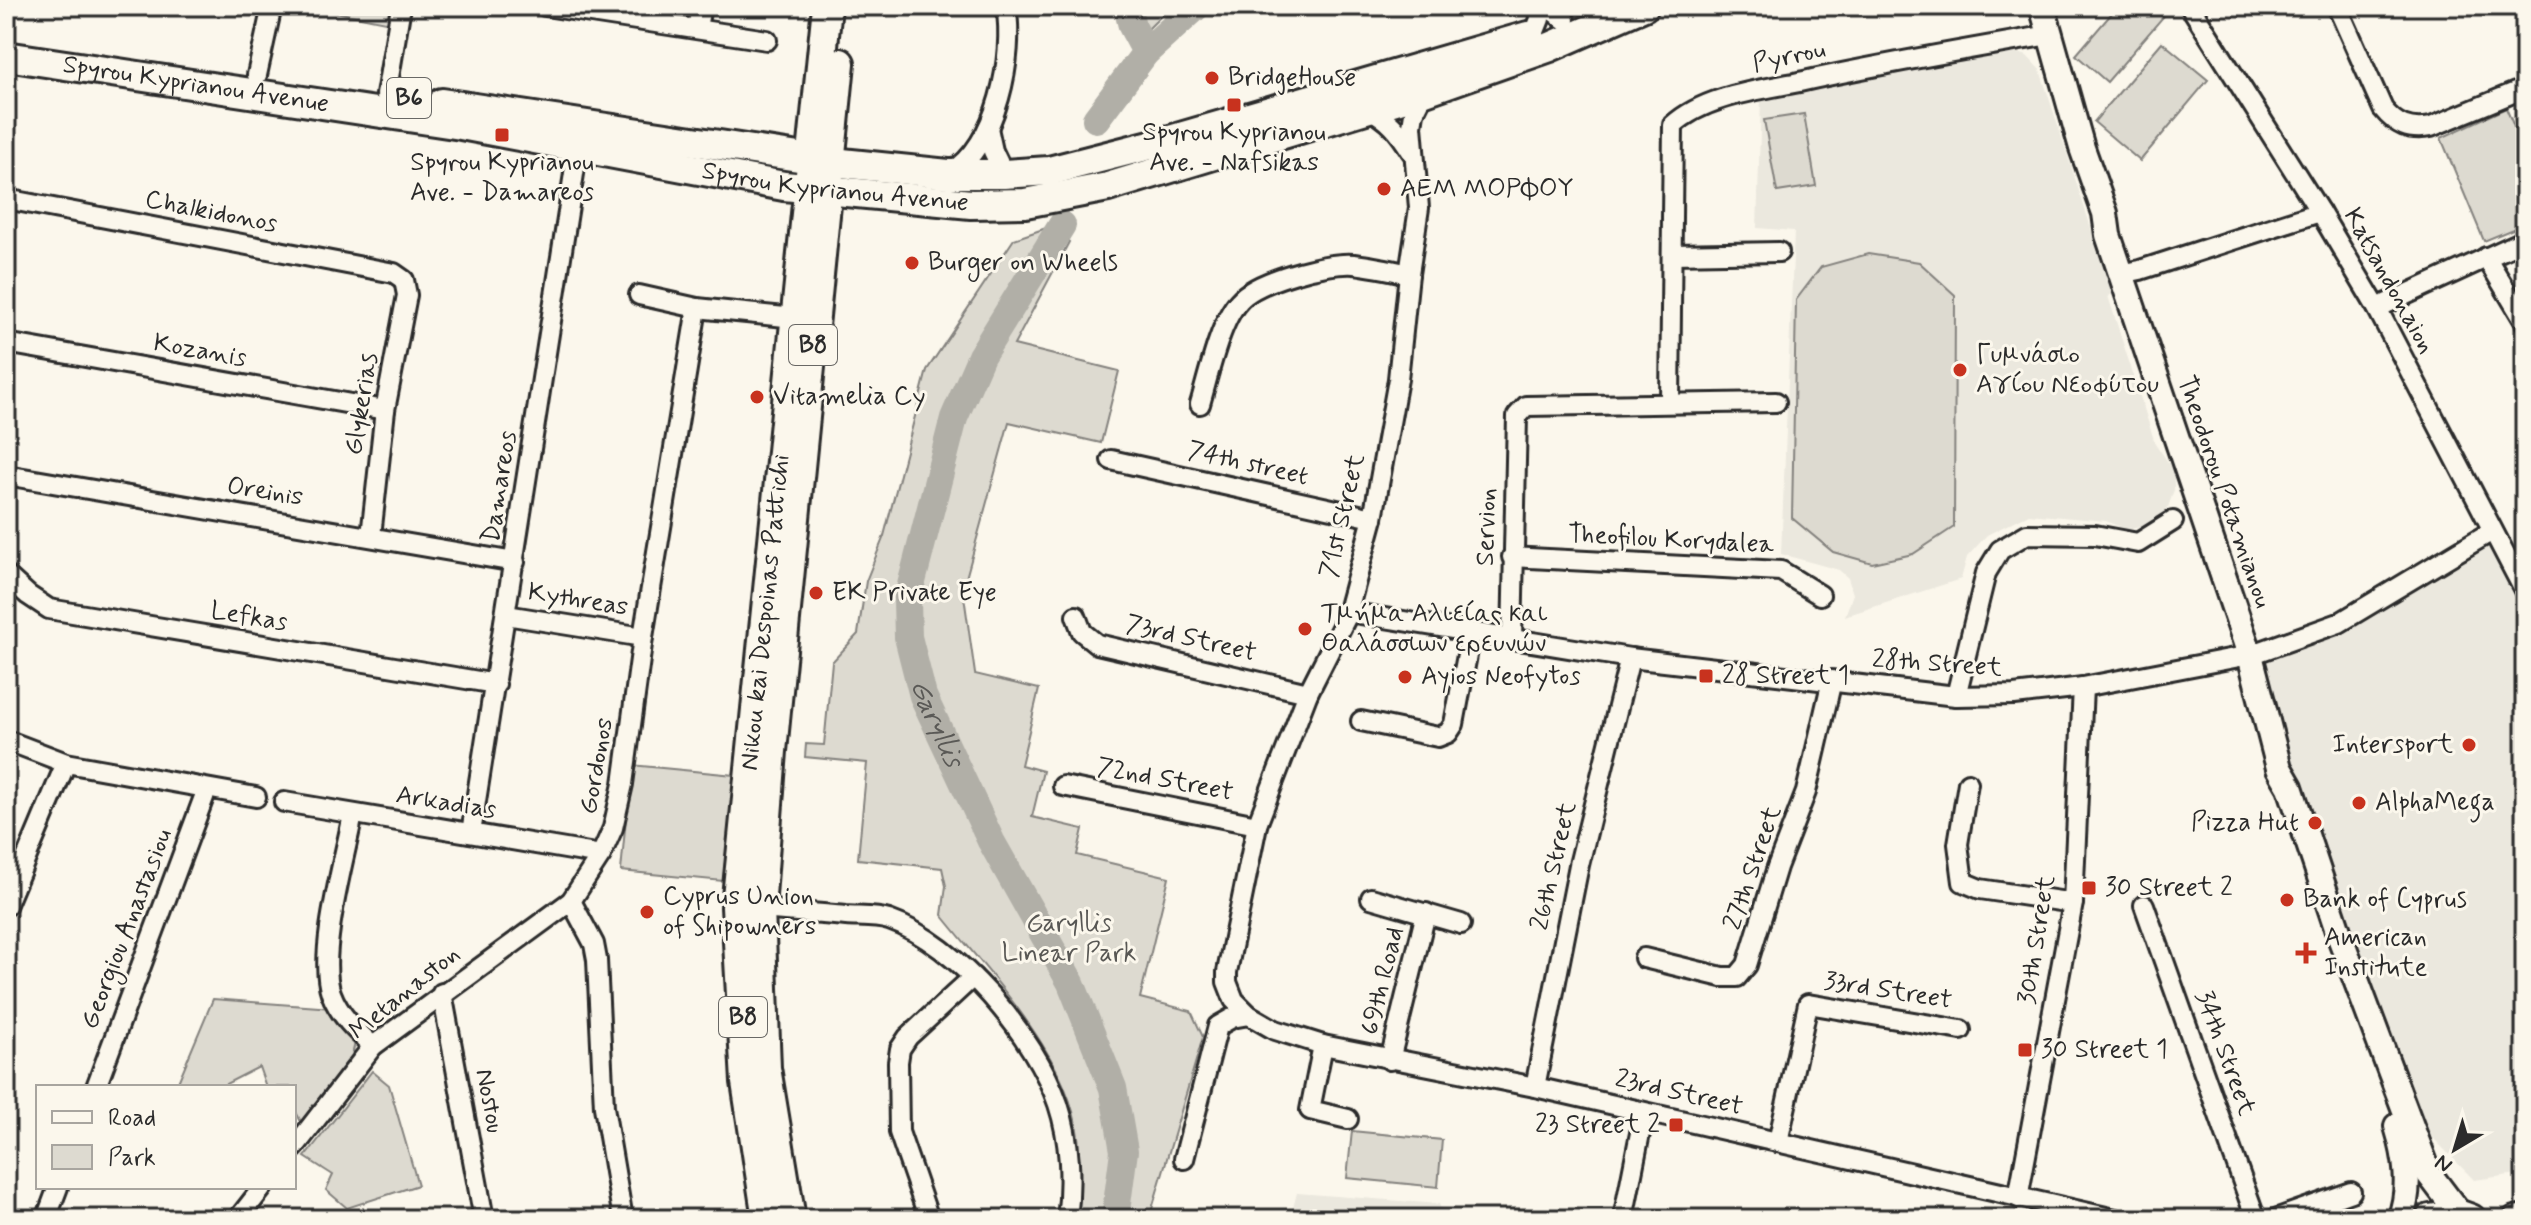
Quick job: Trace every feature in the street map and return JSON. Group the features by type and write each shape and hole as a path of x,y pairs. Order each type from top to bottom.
{"main road":[{"name":"Nikou kai Despoinas Pattichi","path":"822,160 827,6"},
{"name":"Nikou kai Despoinas Pattichi","path":"791,1219 773,1124 748,908 772,751 818,191 846,6"},
{"name":"Spyrou Kyprianou Avenue","path":"6,38 822,160 948,174 1004,174 1049,171 1170,140 1534,34 1556,13 1599,6"},
{"name":"Spyrou Kyprianou Avenue","path":"6,56 461,125 818,191 971,204 1025,203 1108,187 1425,91 1550,47 1644,6"},
{"name":"Theodorou Potamianou","path":"2042,6 2121,274 2250,655 2279,768 2290,787 2340,937 2429,1174 2466,1217"},
{"name":"Nikou kai Despoinas Pattichi","path":"767,1219 746,1082 748,908 795,318 818,191"},
{"name":"Theodorou Potamianou","path":"2279,768 2278,788 2296,849 2403,1144 2407,1183 2400,1219"},
{"path":"2430,1219 2466,1217"},
{"path":"2515,1219 2525,1217"}],"street":[{"path":"257,75 272,6"},
{"path":"386,95 401,6"},
{"path":"545,6 767,40"},
{"path":"697,28 701,6"},
{"path":"948,174 969,159 988,128 1009,53 1010,28 1006,6"},
{"path":"1534,34 1540,19 1539,6"},
{"name":"Katsandonaion","path":"2190,6 2377,308 2525,592"},
{"path":"2337,6 2383,109 2403,126 2416,130 2431,127 2525,88"},
{"name":"Pyrrou","path":"1670,403 1673,125 1688,112 1744,94 1915,56 2050,35"},
{"name":"71st Street","path":"1243,1010 1227,982 1227,972 1257,825 1308,693 1348,612 1373,518 1398,379 1419,208 1412,126 1414,113 1425,91"},
{"path":"1368,108 1388,119 1400,131 1417,160"},
{"path":"988,128 993,151 1004,174"},
{"name":"Damareos","path":"471,833 578,148"},
{"name":"Chalkidonos","path":"6,199 394,273 404,280"},
{"path":"2121,274 2320,212"},
{"path":"2377,308 2525,240"},
{"path":"1673,254 1779,252"},
{"path":"2486,257 2525,322"},
{"path":"1200,404 1230,314 1239,300 1252,291 1321,268 1352,264 1409,274"},
{"name":"Glykerias","path":"371,536 385,410 407,295 404,280"},
{"path":"639,295 697,308 795,318"},
{"name":"Gordonos","path":"571,901 601,855 613,828 623,784 643,637 697,308"},
{"name":"Kozanis","path":"6,343 385,410"},
{"path":"1670,403 1776,402"},
{"name":"Servion","path":"1512,640 1517,416 1526,406 1670,403"},
{"name":"74th street","path":"1111,460 1373,518"},
{"name":"Oreinis","path":"6,475 515,562"},
{"path":"1956,696 1986,573 2000,550 2027,534 2095,535 2138,543 2173,521"},
{"name":"28th Street","path":"1348,612 1630,658 1956,696 2014,695 2083,687 2250,655 2339,623 2492,531"},
{"name":"Theofilou Korydalea","path":"1512,557 1781,571 1820,595"},
{"name":"Lefkas","path":"6,575 49,609 496,684"},
{"name":"Kythreas","path":"506,615 643,637"},
{"name":"73rd Street","path":"1076,616 1082,632 1097,644 1308,693"},
{"path":"1361,721 1438,737 1448,733 1454,724 1471,634"},
{"name":"26th Street","path":"1535,1087 1579,865 1630,658"},
{"name":"27th Street","path":"1644,958 1722,977 1737,977 1747,965 1777,867 1806,792 1832,680"},
{"name":"30th Street","path":"2018,1198 2073,903 2083,687"},
{"path":"6,740 66,763 256,797"},
{"path":"6,906 10,886 66,763"},
{"path":"1968,783 1958,844 1963,882 1980,889 2073,903"},
{"name":"72nd Street","path":"1063,786 1257,825"},
{"name":"Georgiou Anastasiou","path":"97,1085 207,789"},
{"name":"Arkadias","path":"284,802 601,855"},
{"path":"353,814 327,946 326,971 331,993 341,1013 373,1046"},
{"name":"69th Road","path":"1371,898 1461,924"},
{"path":"571,901 594,944 597,960 604,1110 617,1218"},
{"name":"Metanaston","path":"296,1145 373,1046 571,901"},
{"name":"34th Street","path":"2144,905 2256,1219"},
{"path":"748,908 886,919 914,931 973,977 1030,1045 1058,1105 1067,1136 1070,1197 1067,1219"},
{"name":"69th Road","path":"1390,1060 1426,913"},
{"path":"929,1219 899,1132 900,1049 908,1037 973,977"},
{"name":"Nostou","path":"442,993 484,1219"},
{"name":"33rd Street","path":"1778,1142 1808,1004 1961,1030"},
{"path":"1184,1159 1218,1026 1243,1010"},
{"name":"23rd Street","path":"1243,1010 1275,1030 1323,1045 1535,1087 2115,1219"},
{"path":"1323,1045 1302,1108 1348,1119"},
{"path":"1623,1219 1644,1113"},
{"path":"46,1219 57,1189"},
{"path":"238,1219 261,1189"},
{"path":"2275,1219 2351,1192"}],"shaded area":[{"name":"Γυμνάσιο Αγίου Νεοφύτου","path":"2013,51 2027,56 2040,70 2112,293 2108,296 2155,443 2174,471 2174,490 2167,510 2149,525 2127,530 2106,521 2029,514 1987,535 1967,557 1961,579 1845,616 1853,594 1848,578 1839,570 1781,554 1794,231 1757,228 1761,99 1867,71"},
{"path":"2489,547 2525,614 2525,1173 2474,1180 2398,1102 2259,665"},
{"path":"1297,1193 1439,1204 1445,1219 1290,1219"}],"green space":[{"path":"305,6 395,6 391,23"},
{"path":"1120,6 1171,6 1133,44"},
{"path":"2118,6 2149,6 2163,17 2107,82 2076,55"},
{"path":"2162,42 2208,80 2140,161 2094,122"},
{"path":"2506,108 2525,152 2525,224 2484,241 2441,138"},
{"path":"1804,114 1816,186 1777,192 1764,120"},
{"name":"Garyllis Linear Park","path":"1052,226 1069,242 1014,345 1119,371 1101,443 1009,422 963,589 975,674 1039,689 1021,765 1043,771 1032,817 1083,829 1077,855 1169,877 1140,998 1191,1011 1203,1037 1149,1219 1072,1219 1079,1151 1075,1119 1064,1087 1049,1055 1029,1025 942,915 946,886 942,868 858,859 867,763 805,757 806,744 824,745 832,662 858,634 866,581 884,536 927,370 1014,239"},
{"path":"1868,254 1919,262 1955,295 1954,527 1913,554 1872,563 1833,552 1792,518 1796,300 1821,267"},
{"path":"631,765 734,775 723,881 621,871"},
{"path":"213,999 332,1008 356,1039 352,1055 301,1122 296,1112 296,1085 265,1085 259,1067 224,1085 177,1085"},
{"path":"372,1071 389,1085 418,1185 347,1208 326,1190 333,1175 305,1157"},
{"path":"1352,1131 1442,1140 1438,1187 1347,1178"}],"waterway":[{"name":"Garyllis","path":"1096,119 1146,52 1132,26 1127,6"},
{"name":"Garyllis","path":"1146,52 1197,6"},
{"name":"Garyllis","path":"1062,225 981,356 954,418 907,601 908,637 923,696 991,841 1071,983 1113,1088 1124,1151 1115,1219"}],"place":[{"name":"BridgeHouse","path":"1212,78"},
{"name":"Spyrou Kyprianou Ave. - Nafsikas","path":"1234,105"},
{"name":"Spyrou Kyprianou Ave. - Damareos","path":"502,135"},
{"name":"ΑΕΜ ΜΟΡΦΟΥ","path":"1384,189"},
{"name":"Burger on Wheels","path":"912,263"},
{"name":"Γυμνάσιο Αγίου Νεοφύτου","path":"1960,370"},
{"name":"Vitamelia Cy","path":"757,397"},
{"name":"EK Private Eye","path":"816,593"},
{"name":"Τμήμα Αλιείας και Θαλάσσιων ερευνών","path":"1305,629"},
{"name":"28 Street 1","path":"1706,676"},
{"name":"Ayios Neofytos","path":"1405,677"},
{"name":"Intersport","path":"2469,745"},
{"name":"AlphaMega","path":"2359,803"},
{"name":"Pizza Hut","path":"2315,823"},
{"name":"30 Street 2","path":"2089,888"},
{"name":"Bank of Cyprus","path":"2287,900"},
{"name":"Cyprus Union of Shipowners","path":"647,912"},
{"name":"American Institute","path":"2306,953"},
{"name":"30 Street 1","path":"2025,1050"},
{"name":"23 Street 2","path":"1676,1125"}]}
